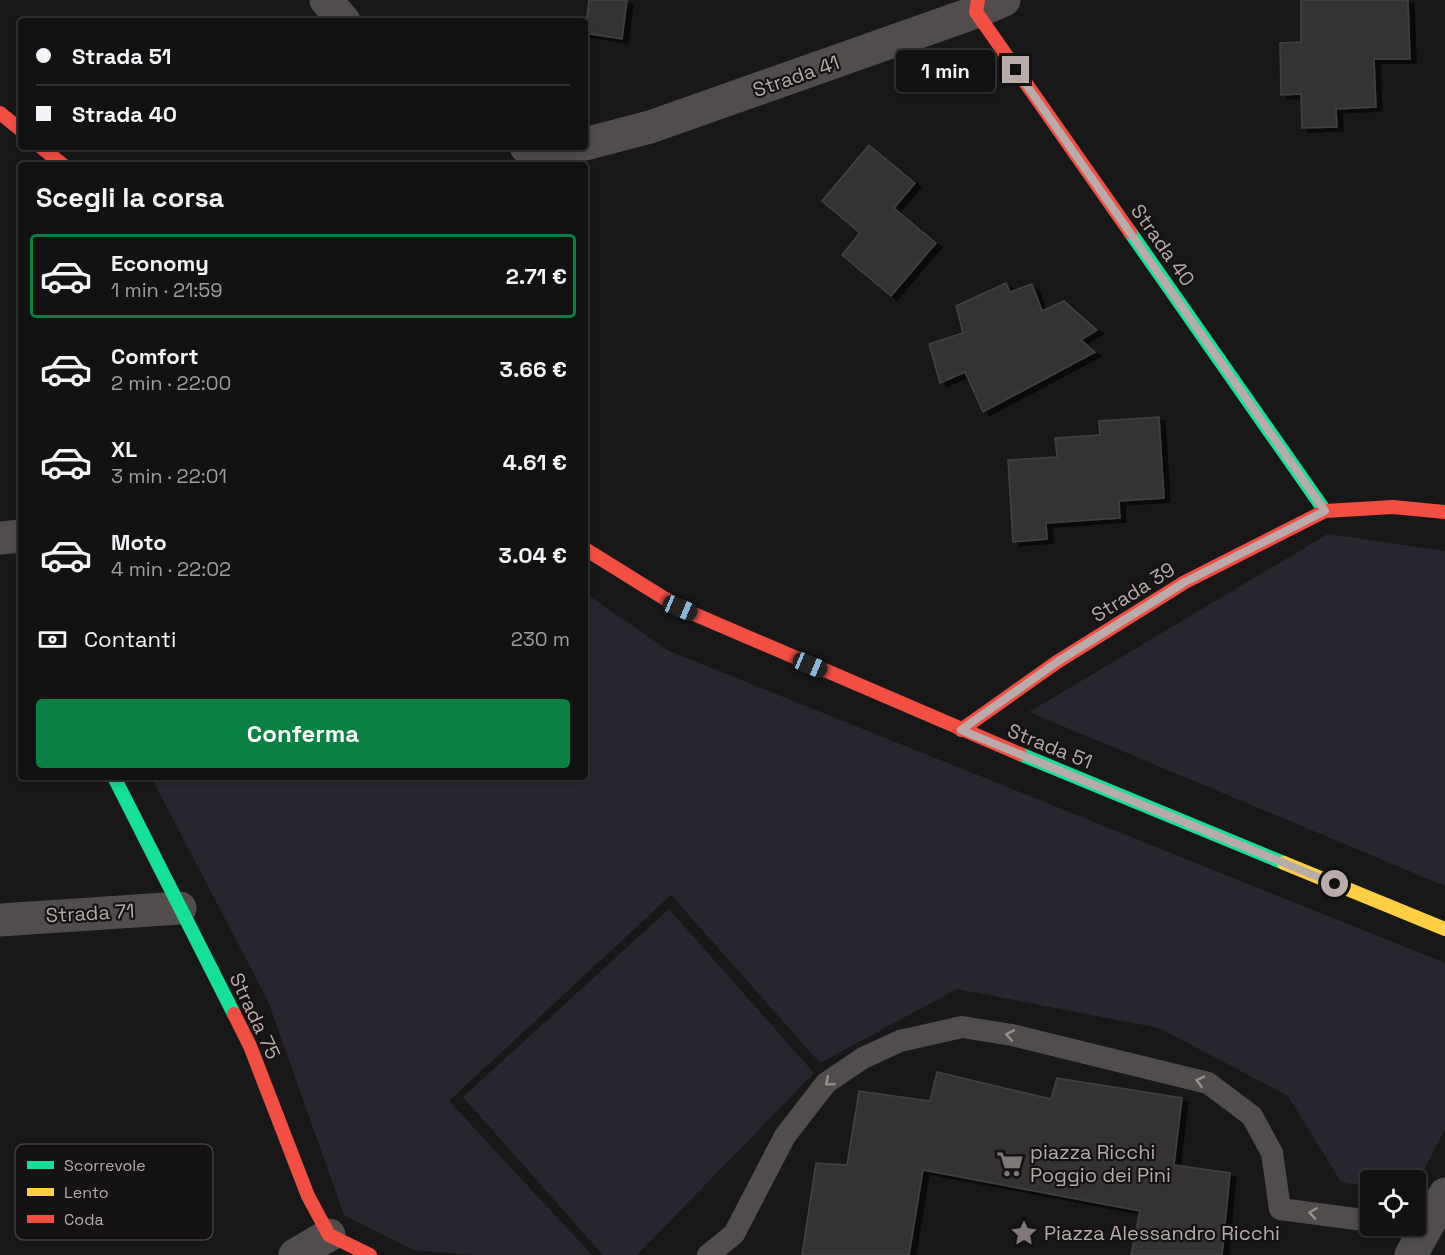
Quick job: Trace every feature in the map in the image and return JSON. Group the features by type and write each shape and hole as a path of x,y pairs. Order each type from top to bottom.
{"street":[{"path":"326,0 341,18"},
{"name":"Strada 41","path":"588,143 650,127 986,4"},
{"name":"Strada 40","path":"986,4 1325,511"},
{"path":"0,113 18,128"},
{"path":"45,150 59,162"},
{"path":"530,150 538,156 561,150"},
{"name":"Strada 39","path":"961,730 1057,662 1185,582 1325,511 1393,507 1445,512"},
{"path":"0,538 18,536"},
{"name":"Strada 51","path":"588,551 680,608 961,730 1445,929"},
{"name":"Strada 75","path":"116,780 250,1046 308,1196 329,1235"},
{"name":"Strada 71","path":"0,920 180,908"},
{"path":"1426,1219 1445,1194"},
{"path":"295,1255 329,1235 370,1255"}],"lane":[{"path":"708,1255 734,1234 785,1136 825,1083 863,1058 900,1041 962,1027 1012,1035 1208,1083 1252,1116 1272,1154 1280,1209 1360,1220"}],"shaded area":[{"path":"1328,534 1445,551 1445,886 1029,712"},
{"path":"588,595 669,651 1445,963 1445,1129 1424,1170 1360,1170 1360,1185 1341,1182 1288,1096 1159,1028 957,989 820,1063 671,895 449,1101 592,1255 474,1255 413,1250 344,1215 268,1001 153,780 588,780"},
{"path":"669,909 814,1073 637,1255 603,1255 463,1097"}],"building":[{"path":"589,0 627,0 622,39 588,33"},
{"path":"1301,0 1408,0 1410,59 1374,59 1376,107 1336,109 1337,127 1302,128 1301,94 1281,95 1280,43 1301,42"},
{"path":"869,145 915,183 894,208 936,243 891,296 842,255 860,233 822,201"},
{"path":"1006,283 1010,292 1032,284 1042,311 1064,301 1097,330 1081,340 1095,352 983,412 965,372 940,383 929,344 963,333 956,306"},
{"path":"1159,417 1164,498 1119,501 1120,518 1046,523 1047,539 1013,542 1008,460 1057,457 1055,438 1100,435 1099,421"},
{"name":"piazza Ricchi Poggio dei Pini","path":"937,1072 1051,1099 1057,1078 1182,1098 1174,1165 1230,1173 1222,1255 1131,1255 1140,1211 923,1170 909,1255 802,1255 816,1163 847,1165 859,1091 930,1101"}],"traffic: fast":[{"path":"1130,232 1325,511"},
{"path":"1020,754 1284,863"},
{"path":"116,780 234,1014"}],"traffic: slow":[{"path":"1284,863 1445,929"}],"traffic: jam":[{"path":"978,0 976,12 1130,232"},
{"path":"0,113 18,128"},
{"path":"45,150 59,162"},
{"path":"961,730 1057,662 1185,582 1325,511 1393,507 1445,512"},
{"path":"588,551 680,608 1020,754"},
{"path":"234,1014 250,1046 308,1196 329,1235 370,1255"}],"place":[{"name":"piazza Ricchi Poggio dei Pini","path":"1010,1164"},
{"name":"Piazza Alessandro Ricchi","path":"1024,1233"}],"route":[{"path":"1016,70 1325,511 1185,582 1057,662 961,730 1335,884"}]}
